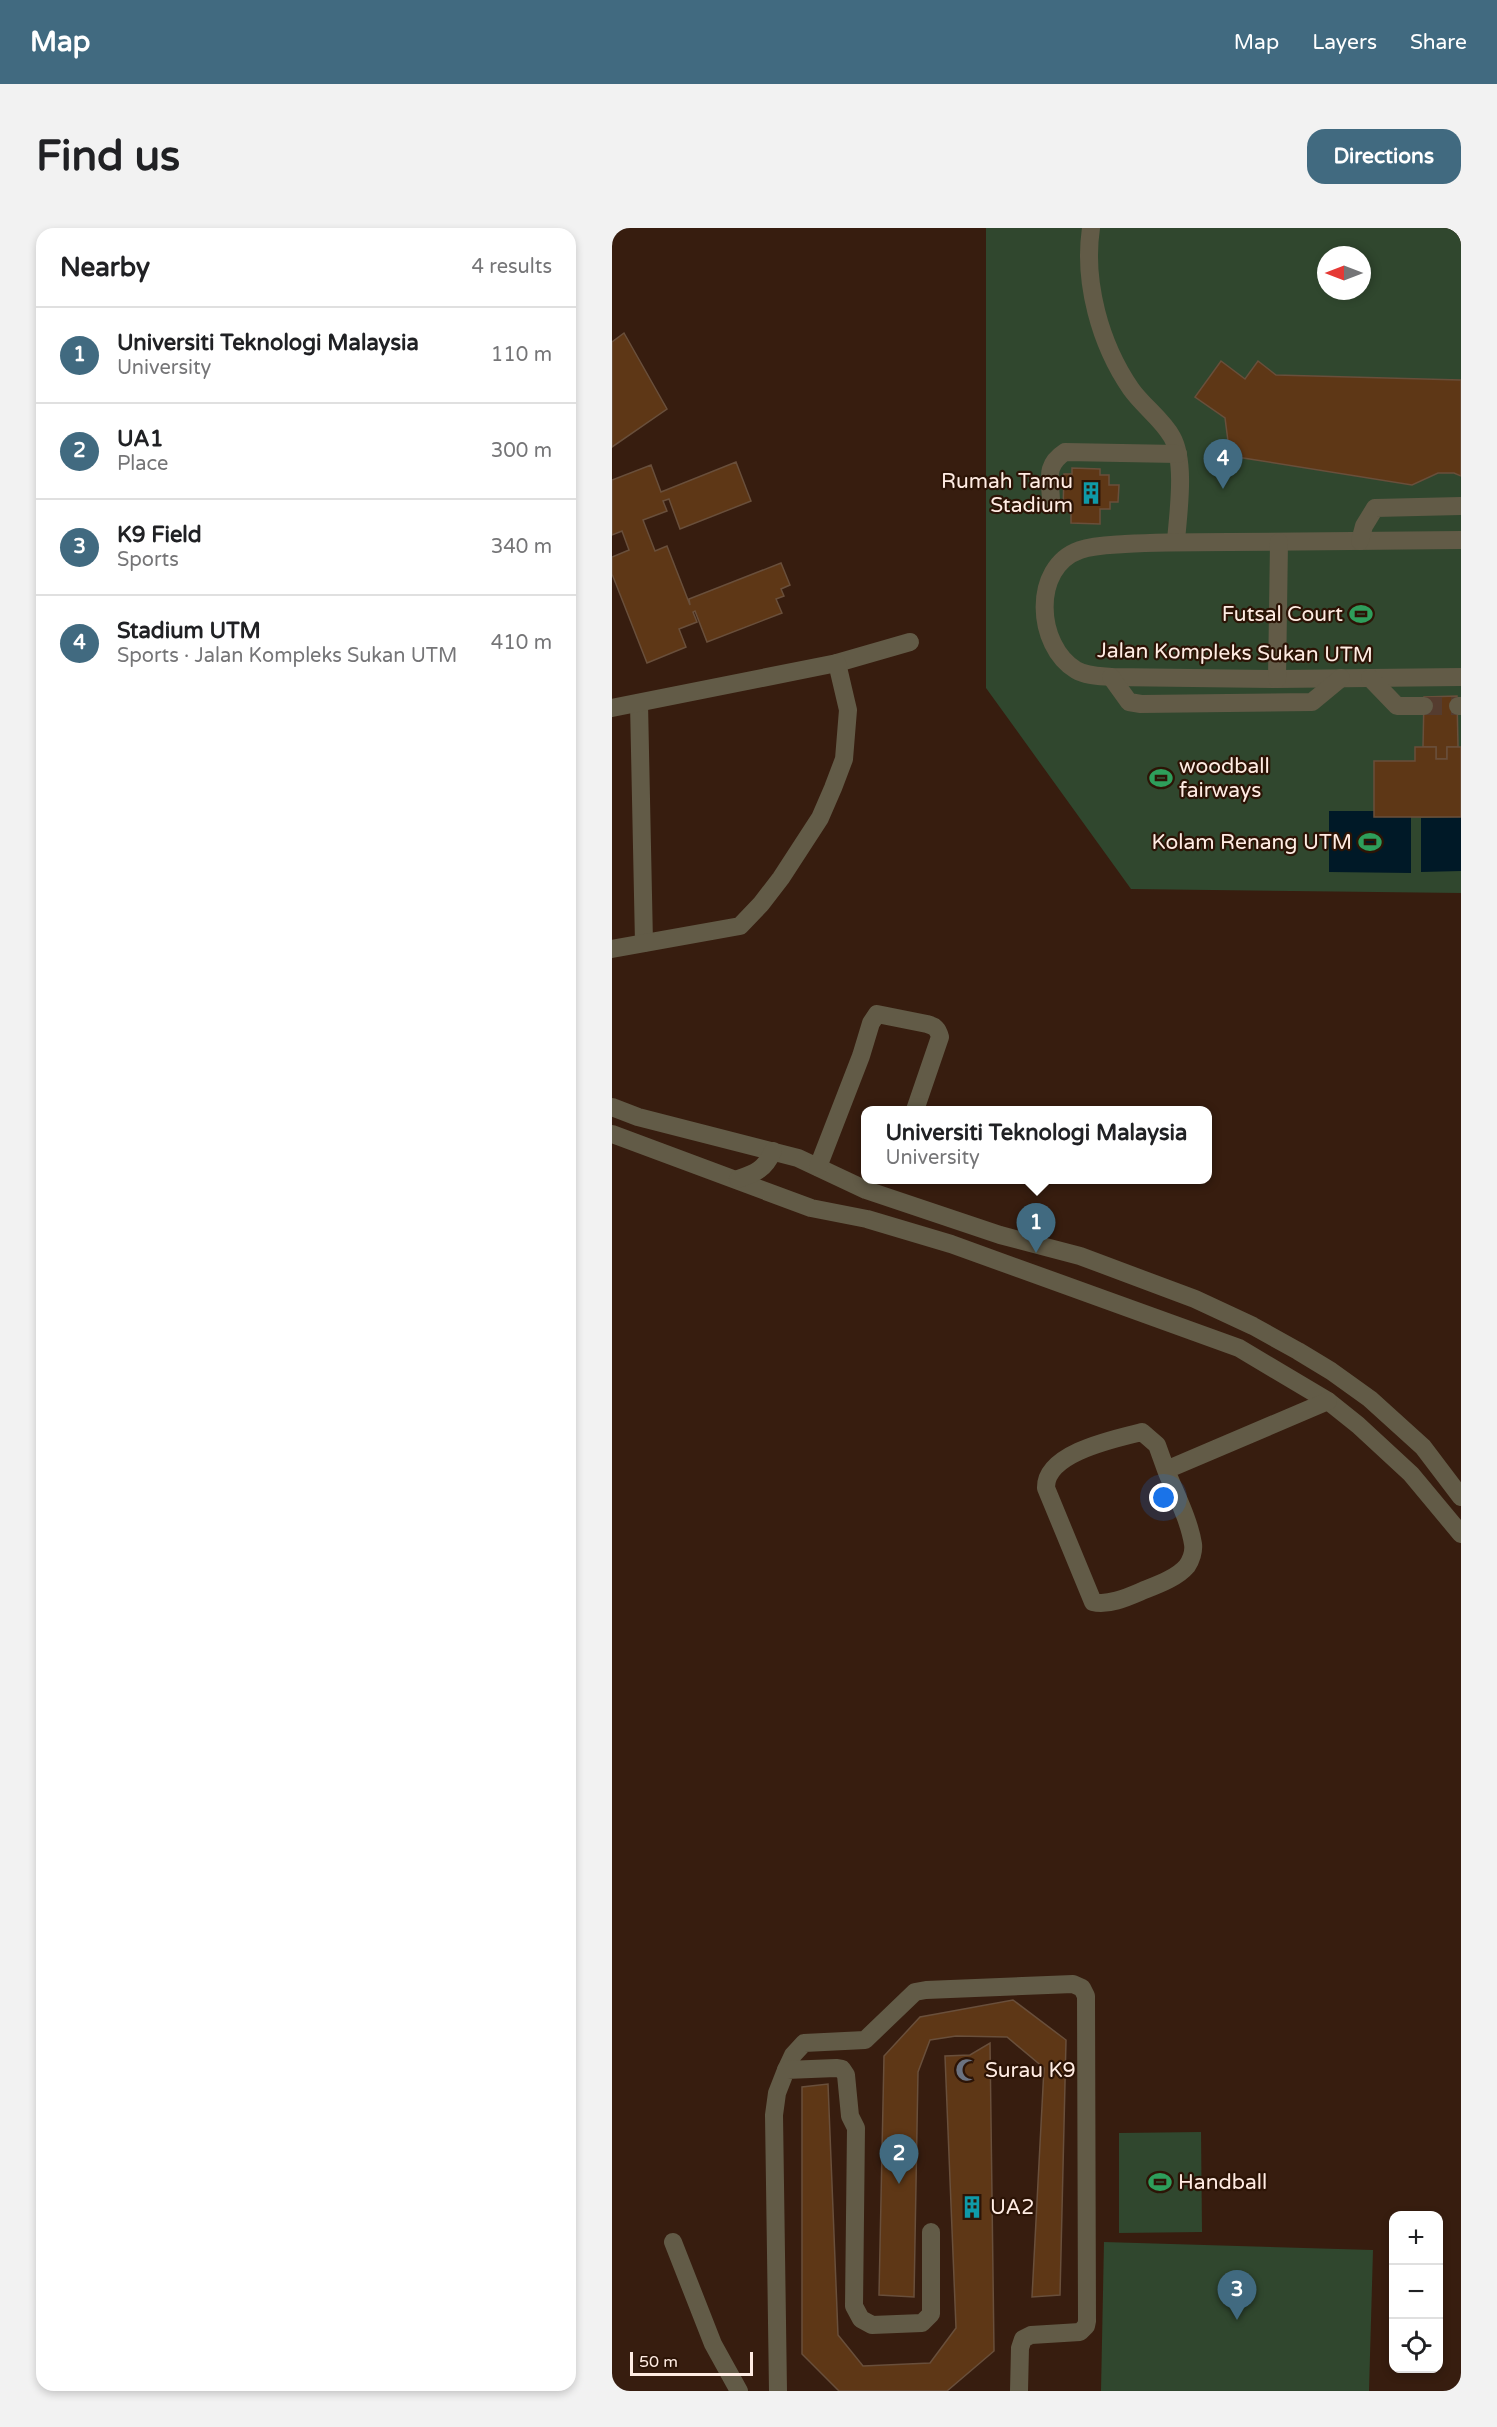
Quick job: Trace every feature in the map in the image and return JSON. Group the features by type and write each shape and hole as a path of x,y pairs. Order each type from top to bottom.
{"street":[{"path":"1091,228 1089,254 1091,276 1101,328 1130,387 1172,437 1178,454 1176,542"},
{"path":"1051,500 1050,470 1054,459 1065,452 1178,454"},
{"path":"1360,541 1364,526 1375,508 1461,506"},
{"name":"Jalan Kompleks Sukan UTM","path":"1461,540 1176,542 1080,550 1066,558 1056,569 1045,592 1046,626 1054,648 1063,659 1083,673 1111,677 1277,679 1461,677"},
{"path":"1277,679 1279,542"},
{"path":"612,708 837,663 910,642"},
{"path":"612,949 740,926 761,904 820,818 844,759 848,710 837,663"},
{"path":"1111,677 1129,702 1141,704 1312,702 1341,678"},
{"path":"1370,678 1397,706 1424,706"},
{"path":"639,703 644,943"},
{"path":"818,1167 861,1056 871,1023 877,1014 927,1024 933,1026 939,1033 940,1037 916,1106"},
{"path":"612,1107 638,1117 773,1151 818,1167 866,1190 1000,1235 1080,1256 1195,1299 1253,1326 1331,1371 1370,1399 1423,1447 1461,1497"},
{"path":"612,1134 811,1208 867,1219 951,1244 1239,1348 1328,1401 1358,1425 1411,1474 1461,1534"},
{"path":"738,1179 759,1172 768,1163 773,1151"},
{"path":"1166,1470 1328,1401"},
{"path":"1142,1432 1157,1445 1166,1470 1193,1546 1191,1559 1185,1568 1175,1575 1148,1589 1126,1598 1093,1602 1046,1488 1049,1472 1055,1464 1092,1446 1142,1432"},
{"path":"778,2391 774,2115 777,2092 793,2055 804,2043 865,2040 915,1992 1073,1984 1082,1988 1086,1996 1087,2321 1086,2326 1080,2332 1031,2335 1023,2339 1020,2348 1020,2391"},
{"path":"786,2070 836,2068 842,2069 846,2075 850,2116 856,2128 854,2306 861,2319 872,2325 922,2323 931,2314 932,2232"},
{"path":"673,2242 713,2344 739,2391"}],"green space":[{"path":"986,228 1461,228 1461,893 1131,889 986,688"},
{"name":"Handball","path":"1201,2132 1202,2232 1119,2233 1119,2133"},
{"path":"1104,2242 1373,2250 1369,2391 1101,2391"}],"water":[{"name":"Kolam Renang UTM","path":"1329,811 1411,811 1411,873 1329,872"},
{"path":"1461,817 1461,871 1421,872 1421,818"}],"building":[{"path":"624,333 667,409 612,447 612,342"},
{"path":"1221,361 1245,379 1258,361 1276,375 1461,380 1461,476 1454,473 1438,473 1412,485 1237,457 1228,441 1225,418 1195,397"},
{"path":"736,462 751,501 680,529 669,499 663,501 667,511 643,520 655,551 667,546 690,605 689,599 781,563 790,585 781,589 784,596 776,599 782,613 707,642 695,611 693,612 697,622 679,629 686,647 647,663 612,574 612,557 629,550 622,531 612,535 612,480 651,465 661,492"},
{"name":"Rumah Tamu Stadium","path":"1072,468 1100,469 1100,475 1109,475 1109,485 1119,485 1118,502 1110,502 1110,509 1100,509 1100,524 1071,523 1071,511 1063,511 1064,474 1072,474"},
{"path":"1457,696 1458,747 1447,747 1447,759 1436,759 1436,747 1423,747 1424,697"},
{"path":"1415,747 1436,747 1436,759 1447,759 1447,747 1461,747 1461,817 1374,817 1374,761 1415,761"},
{"path":"1013,2000 1066,2040 1060,2295 1032,2297 1044,2068 1007,2037 956,2036 930,2040 918,2072 914,2297 879,2295 884,2056 920,2017"},
{"name":"UA2","path":"990,2043 994,2351 947,2391 839,2391 802,2354 802,2087 828,2084 838,2335 863,2366 930,2363 956,2328 945,2056 970,2055"}],"tunnel":[{"path":"1424,706 1458,706"}],"place":[{"name":"Stadium UTM","path":"1223,489"},
{"name":"Rumah Tamu Stadium","path":"1091,493"},
{"name":"Futsal Court","path":"1361,614"},
{"name":"woodball fairways","path":"1161,778"},
{"name":"Kolam Renang UTM","path":"1370,842"},
{"name":"Universiti Teknologi Malaysia","path":"1036,1253"},
{"name":"Surau K9","path":"967,2070"},
{"name":"Handball","path":"1160,2182"},
{"name":"UA1","path":"899,2184"},
{"name":"UA2","path":"972,2207"},
{"name":"K9 Field","path":"1237,2320"}]}
